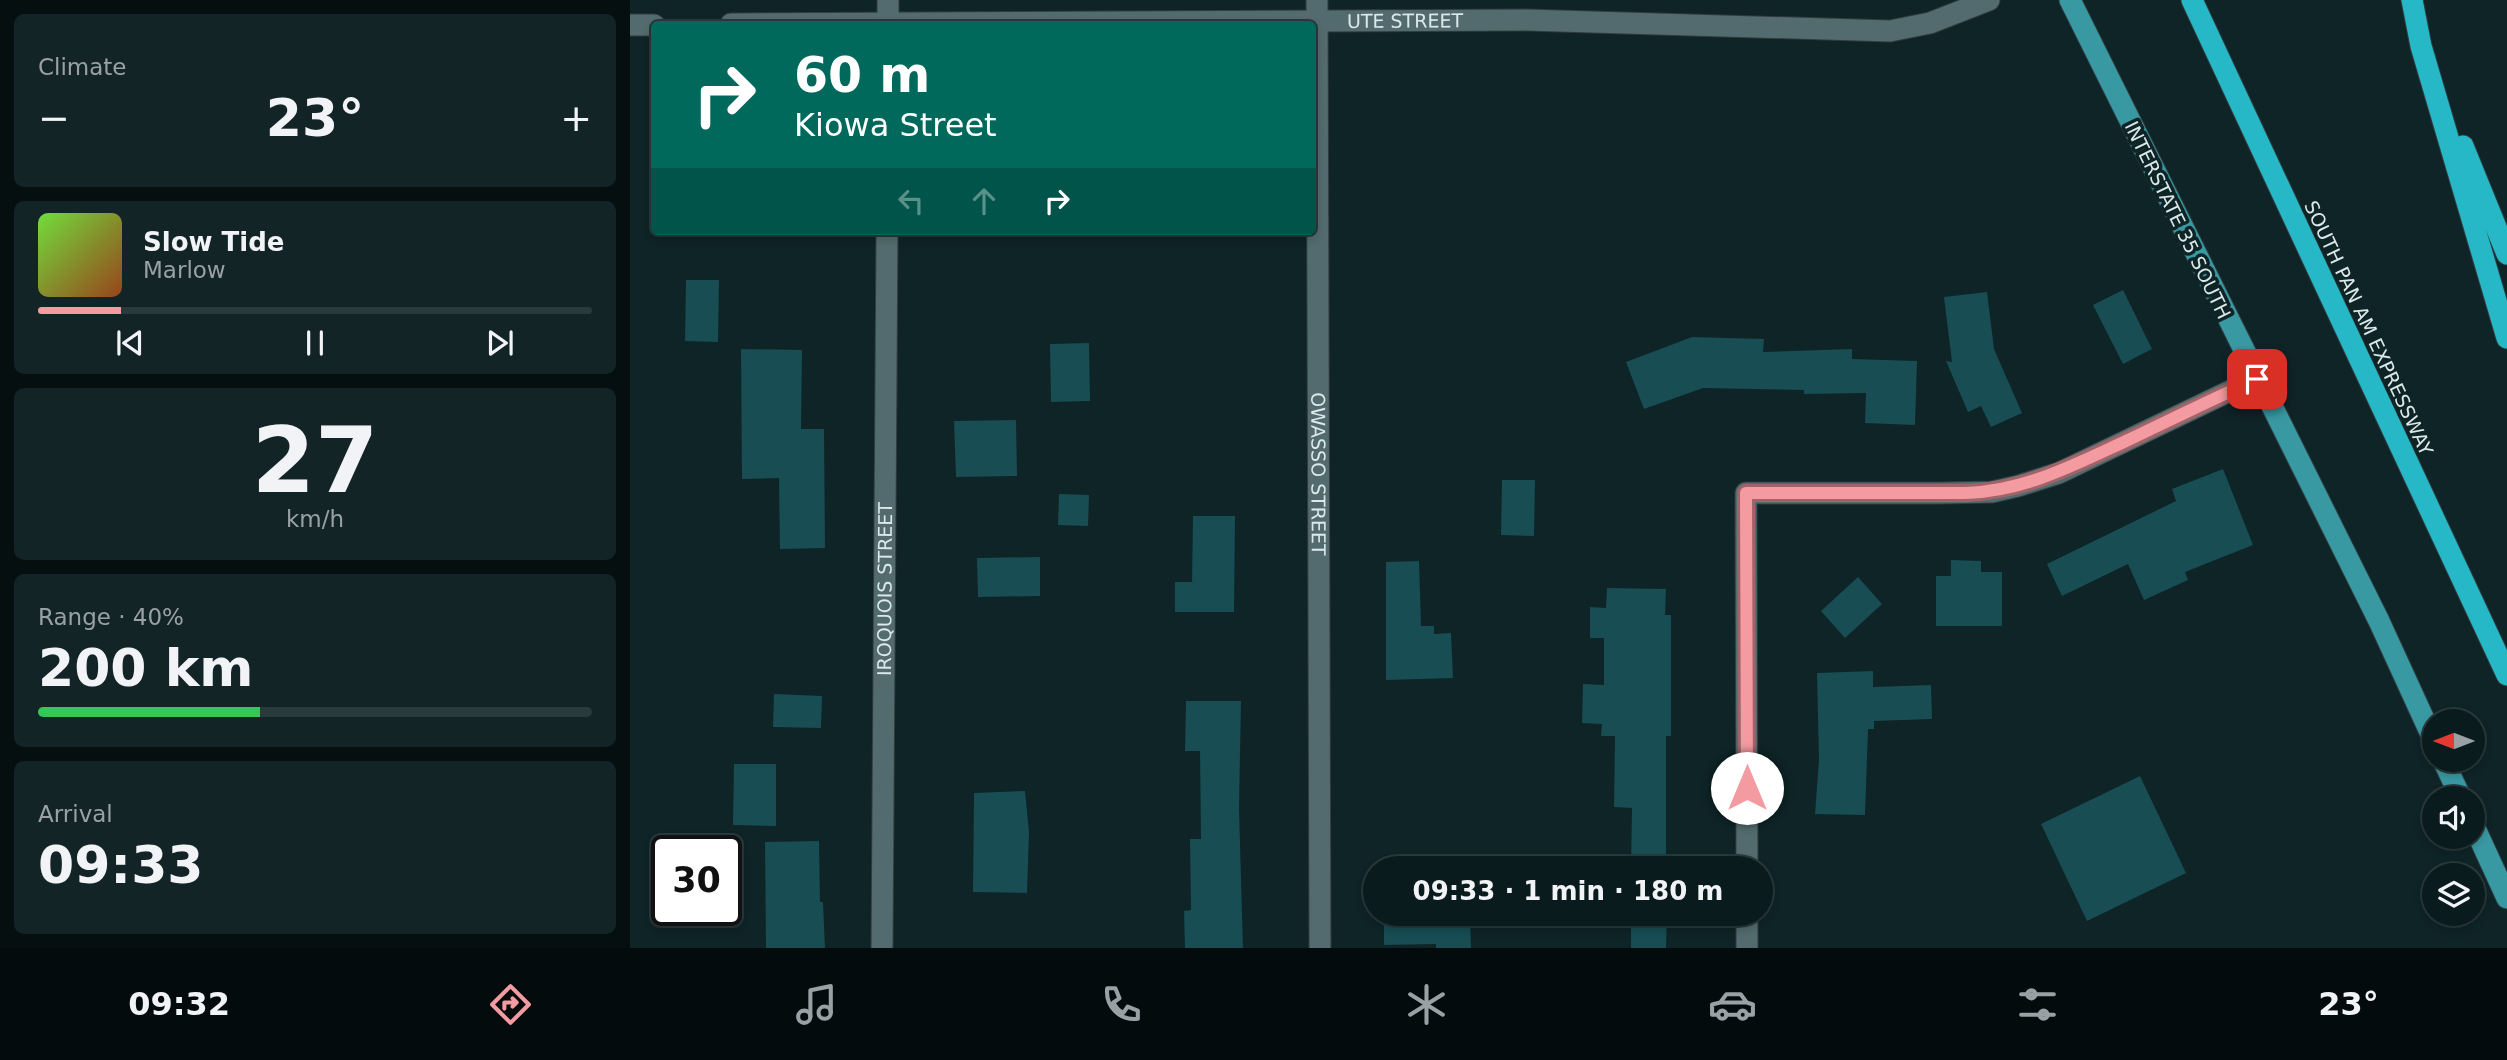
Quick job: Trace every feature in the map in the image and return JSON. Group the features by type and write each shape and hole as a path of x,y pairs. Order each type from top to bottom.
{"highway":[{"name":"SOUTH PAN AM EXPRESSWAY","path":"2192,0 2507,675"},
{"path":"2412,0 2421,46 2507,338"},
{"path":"2421,46 2507,254"}],"main road":[{"name":"INTERSTATE 35 SOUTH","path":"2070,0 2379,621 2422,715"},
{"path":"2484,849 2507,898"}],"street":[{"path":"888,0 888,21"},
{"name":"UTE STREET","path":"980,21 1317,10 1527,20 1891,31 1930,23 1989,0"},
{"name":"OWASSO STREET","path":"1317,10 1320,948"},
{"path":"630,25 651,25"},
{"name":"IROQUOIS STREET","path":"883,948 887,235"},
{"path":"1747,856 1746,493 1992,492 2059,473 2257,379"},
{"path":"1747,926 1747,948"}],"building":[{"path":"686,280 719,280 718,342 685,341"},
{"path":"2123,290 2152,349 2123,364 2093,305"},
{"path":"1987,292 1994,349 2022,413 1991,427 1981,406 1968,412 1946,361 1952,362 1944,297"},
{"path":"1692,337 1764,339 1763,352 1852,349 1852,359 1917,361 1915,425 1865,423 1866,393 1804,394 1804,390 1703,388 1644,409 1626,362"},
{"path":"1089,343 1090,401 1051,402 1050,344"},
{"path":"741,349 802,350 801,429 824,429 825,548 780,549 779,478 742,479"},
{"path":"1016,420 1017,476 956,477 954,421"},
{"path":"2223,469 2253,545 2185,572 2188,580 2144,600 2128,564 2062,596 2047,564 2176,501 2172,489"},
{"path":"1502,480 1535,480 1534,536 1501,535"},
{"path":"1059,494 1089,495 1088,526 1058,525"},
{"path":"1193,516 1235,516 1234,612 1175,612 1175,582 1192,582"},
{"path":"1040,557 1040,596 978,597 977,558"},
{"path":"1951,560 1981,561 1981,572 2002,572 2002,626 1936,626 1936,576 1951,576"},
{"path":"1419,561 1421,626 1434,626 1434,634 1451,633 1453,678 1386,680 1386,562"},
{"path":"1858,577 1882,604 1845,638 1821,611"},
{"path":"1607,588 1666,589 1665,615 1671,615 1671,736 1666,736 1666,856 1631,856 1632,808 1614,807 1615,736 1601,736 1602,724 1582,723 1583,684 1604,685 1604,638 1590,638 1590,607 1606,608"},
{"path":"1873,671 1873,687 1931,685 1932,719 1874,721 1874,729 1868,729 1865,815 1815,814 1819,760 1817,673"},
{"path":"774,694 822,696 821,728 773,727"},
{"path":"1186,701 1241,701 1239,809 1243,948 1185,948 1184,911 1191,910 1190,839 1201,839 1200,751 1185,751"},
{"path":"734,764 776,764 776,826 733,825"},
{"path":"2140,776 2186,873 2087,921 2041,824"},
{"path":"1025,791 1029,832 1027,893 973,892 974,793"},
{"path":"819,841 820,902 823,902 825,948 766,948 765,842"},
{"path":"1384,926 1470,926 1471,948 1436,948 1436,944 1384,945"},
{"path":"1631,926 1667,926 1666,948 1631,948"}],"route":[{"path":"1747,788 1746,493 1992,492 2059,473 2257,379"}]}
